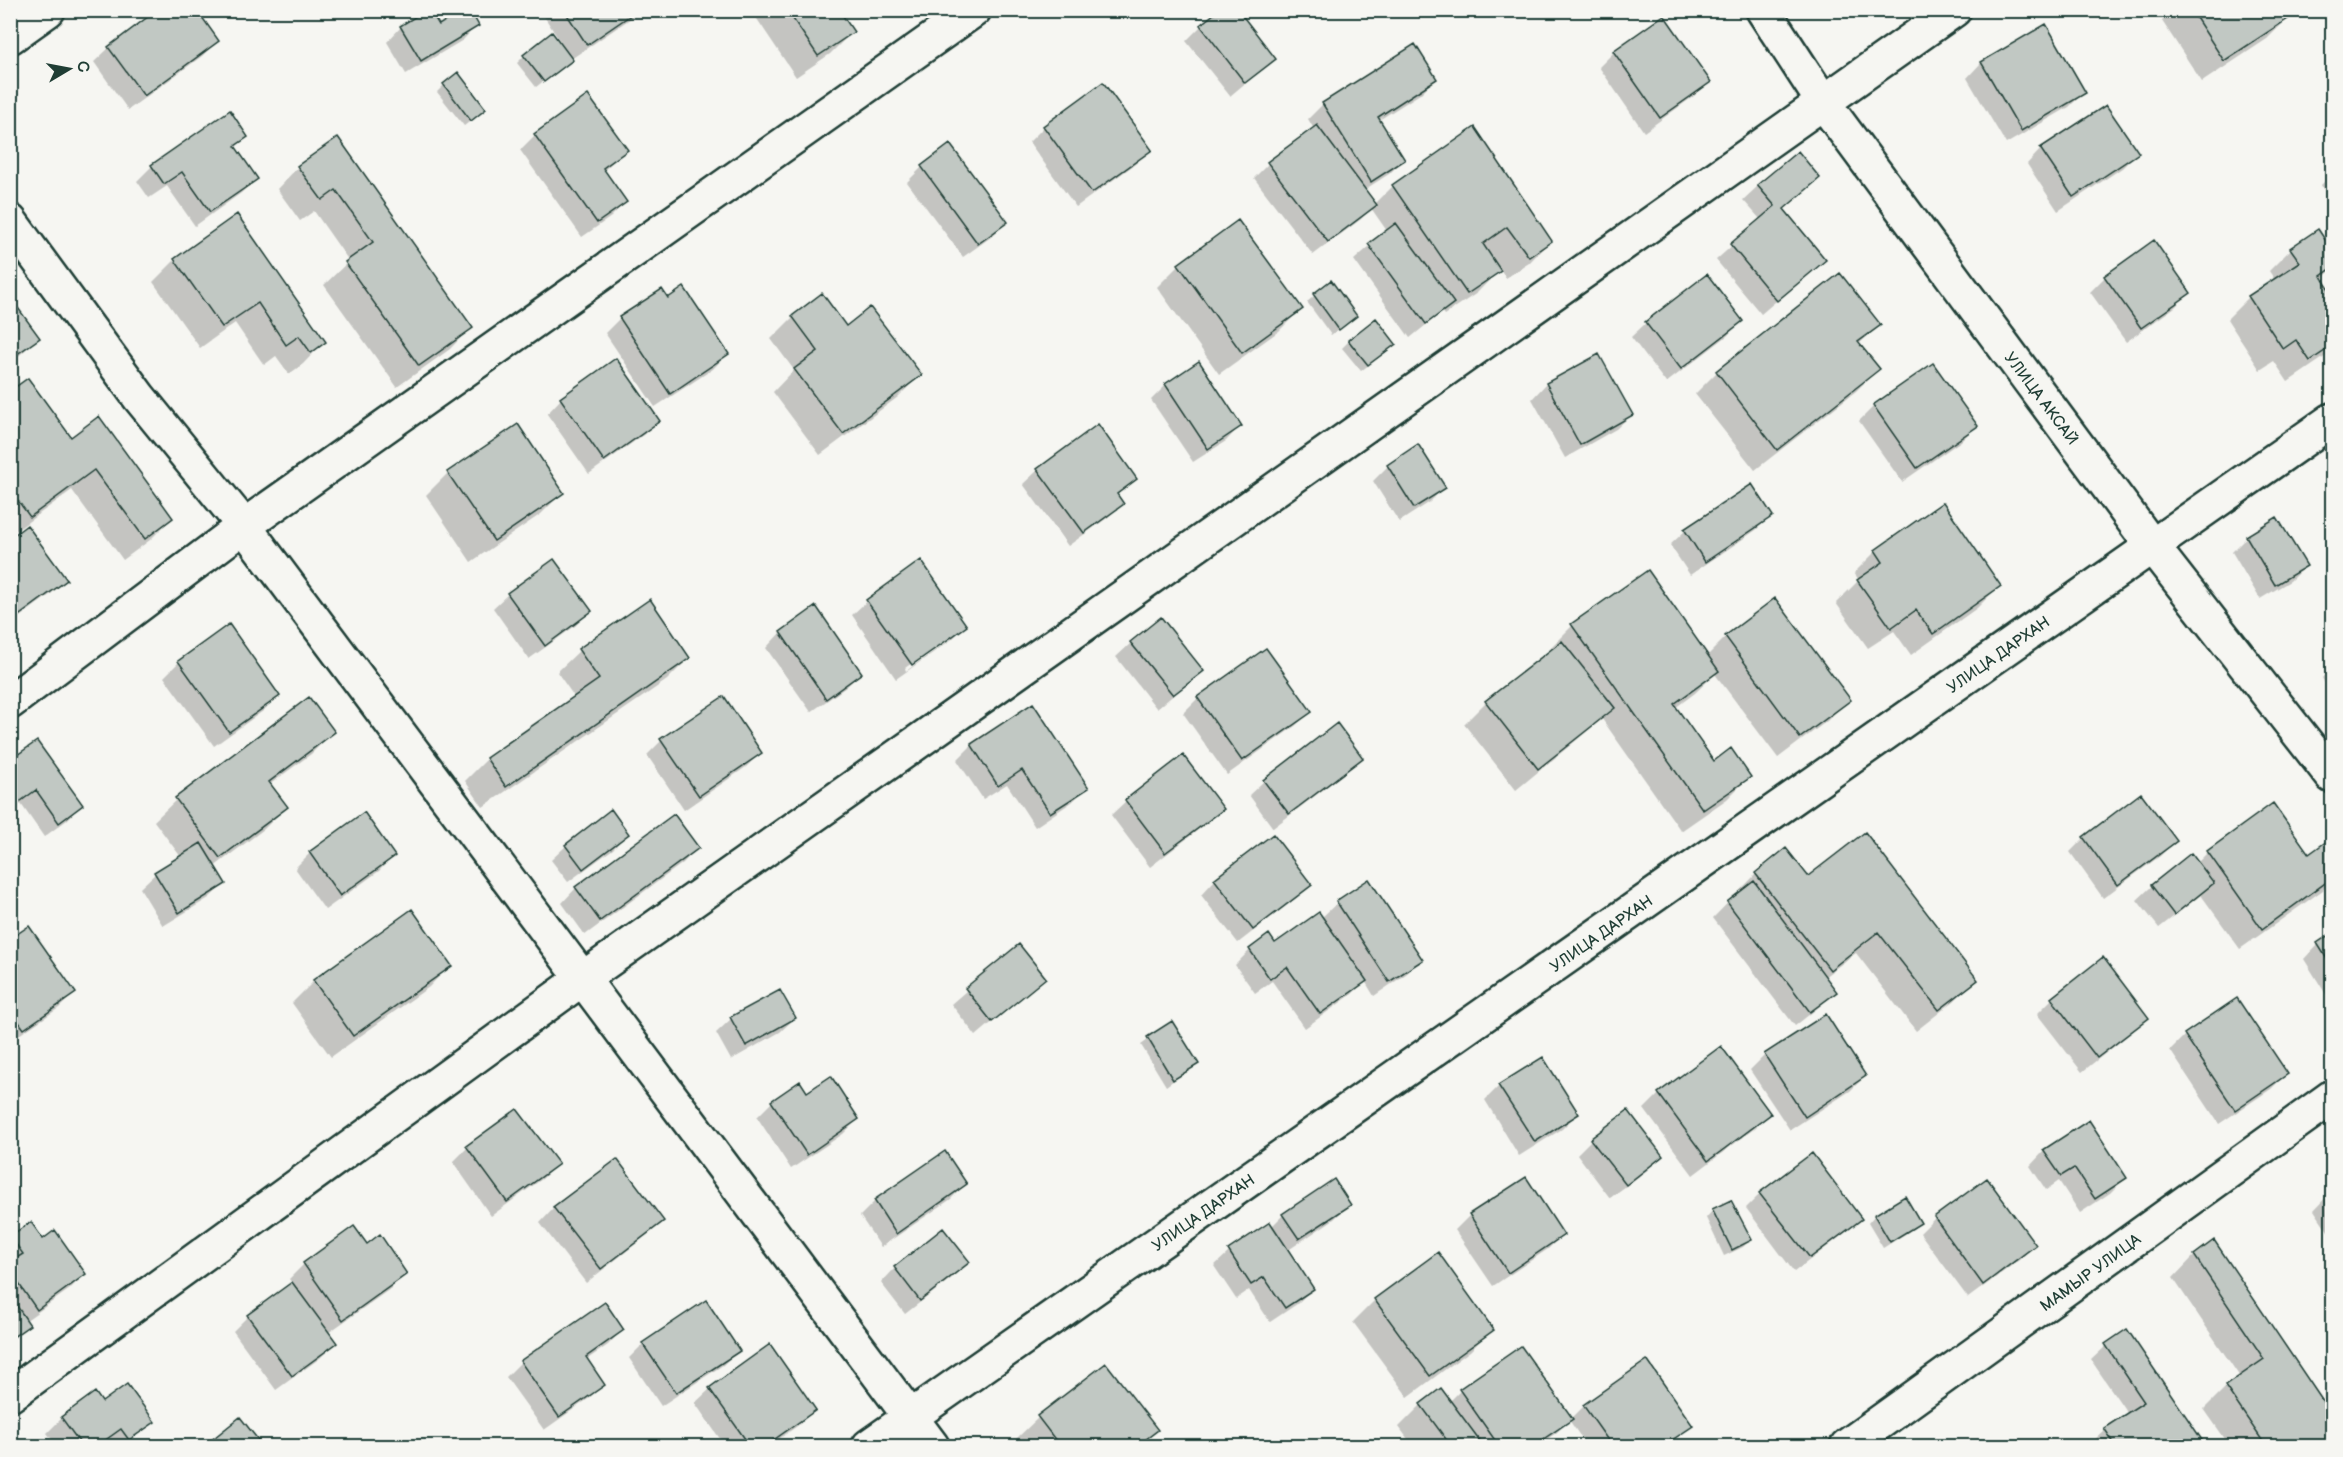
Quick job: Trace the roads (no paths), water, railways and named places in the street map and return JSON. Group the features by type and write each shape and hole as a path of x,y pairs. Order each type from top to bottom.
{"street":[{"path":"10,37 48,10"},
{"path":"10,702 244,526 974,10"},
{"name":"УЛИЦА АКСАЙ","path":"1763,10 1823,102 2152,546 2332,776"},
{"path":"10,1395 582,979 1954,10"},
{"path":"10,221 140,397 244,526 932,1446"},
{"name":"УЛИЦА ДАРХАН","path":"869,1446 2332,420"},
{"name":"МАМЫР УЛИЦА","path":"1847,1446 2332,1098"}]}
